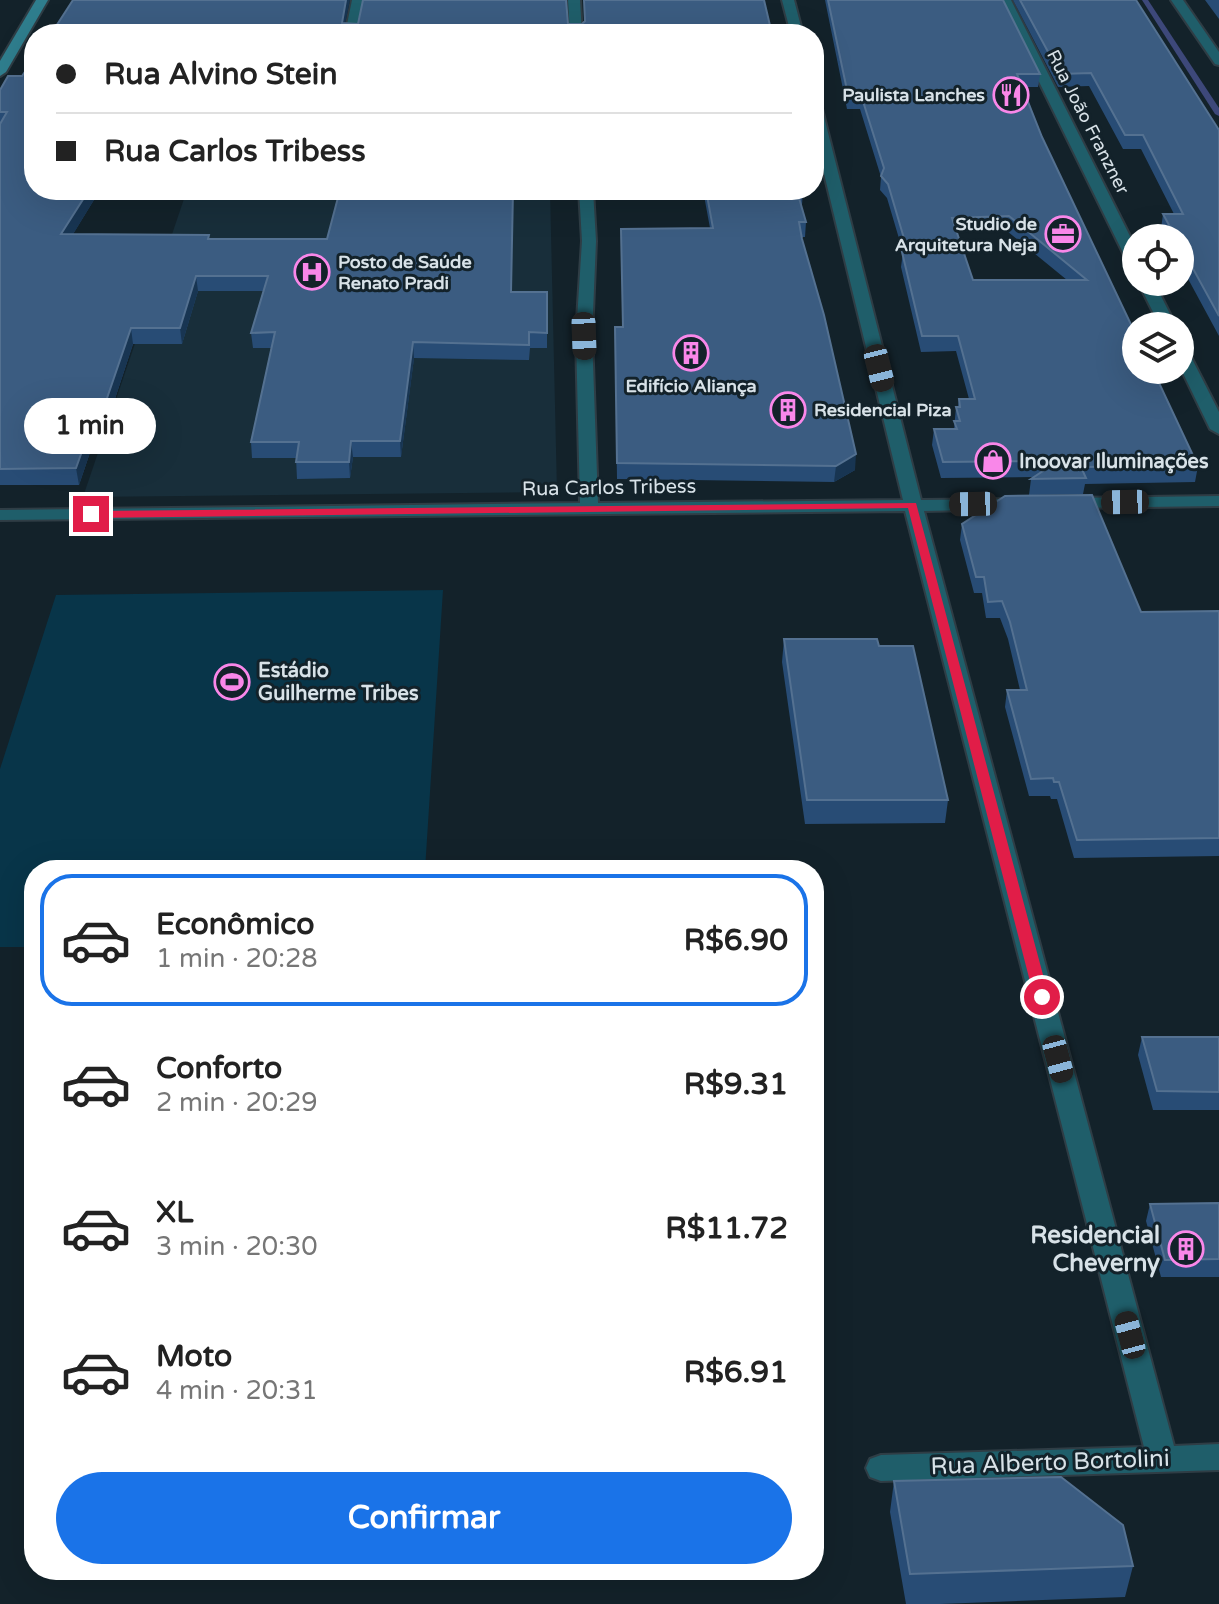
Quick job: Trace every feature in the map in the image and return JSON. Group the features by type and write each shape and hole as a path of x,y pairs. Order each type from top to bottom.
{"main road":[{"path":"28,24 42,0"},
{"path":"0,72 24,31"}],"street":[{"path":"353,24 358,0"},
{"path":"574,0 575,24"},
{"path":"788,0 794,24"},
{"name":"Rua João Franzner","path":"1005,0 1122,235"},
{"path":"1177,0 1219,61"},
{"path":"824,145 913,505 1162,1458"},
{"path":"587,200 589,241 584,336 589,510"},
{"path":"1194,379 1219,429"},
{"name":"Rua Carlos Tribess","path":"0,515 1219,501"},
{"name":"Rua Alberto Bortolini","path":"881,1468 1219,1457"}],"shaded area":[{"path":"184,200 550,200 557,492 83,497"},
{"name":"Estádio Guilherme Tribes","path":"443,590 426,860 24,860 24,947 0,947 0,769 56,595"}],"building":[{"path":"73,0 346,0 342,23 358,24 57,24"},
{"path":"363,0 566,0 568,24 358,24"},
{"path":"584,0 764,0 770,24 582,24 585,21"},
{"path":"828,0 1003,0 1040,74 1017,74 1042,137 1125,312 1122,312 1122,384 1160,384 1198,466 1081,467 1086,478 1031,479 1058,461 943,462 934,429 957,429 954,421 960,421 956,407 960,407 959,399 975,399 958,336 922,336 902,252 908,252 888,184 881,176 884,168 861,95 848,95","holes":["1009,216 1087,280 973,280 952,218"]},
{"path":"1020,0 1136,0 1219,130 1219,316 1194,270 1194,224 1168,224 1163,214 1183,214 1143,135 1125,135 1091,73 1060,74"},
{"path":"24,73 24,200 83,200 61,234 327,239 337,200 513,200 511,292 547,292 547,333 529,332 529,345 413,342 400,441 351,441 349,462 296,462 299,442 251,442 275,332 251,333 268,276 196,276 180,328 131,328 105,404 99,404 76,468 0,469 0,124 7,112 0,112 0,90 8,76 22,76"},
{"path":"708,200 800,200 806,222 799,222 802,239 824,315 856,454 836,466 617,463 615,327 623,327 621,229 713,228"},
{"path":"1092,495 1141,612 1219,611 1219,838 1077,840 1059,782 1054,782 1053,778 1031,779 1007,690 1027,690 1010,622 1002,601 988,602 984,577 976,577 962,524 1005,496"},
{"path":"784,639 877,639 879,646 913,646 948,800 807,800"},
{"path":"1142,1037 1219,1037 1219,1092 1157,1091"},
{"name":"Residencial Cheverny","path":"1219,1203 1219,1259 1165,1260 1150,1204"},
{"path":"1061,1477 1123,1525 1133,1566 910,1574 894,1481"}],"waterway":[{"path":"1145,0 1219,114"}],"place":[{"name":"Paulista Lanches","path":"1011,95"},
{"name":"Studio de Arquitetura Neja","path":"1063,234"},
{"name":"Posto de Saúde Renato Pradi","path":"312,272"},
{"name":"Edifício Aliança","path":"691,353"},
{"name":"Residencial Piza","path":"788,410"},
{"name":"Inoovar Iluminações","path":"993,461"},
{"name":"Estádio Guilherme Tribes","path":"232,682"},
{"name":"Residencial Cheverny","path":"1186,1249"}],"route":[{"path":"91,514 913,505 1042,997"}]}
